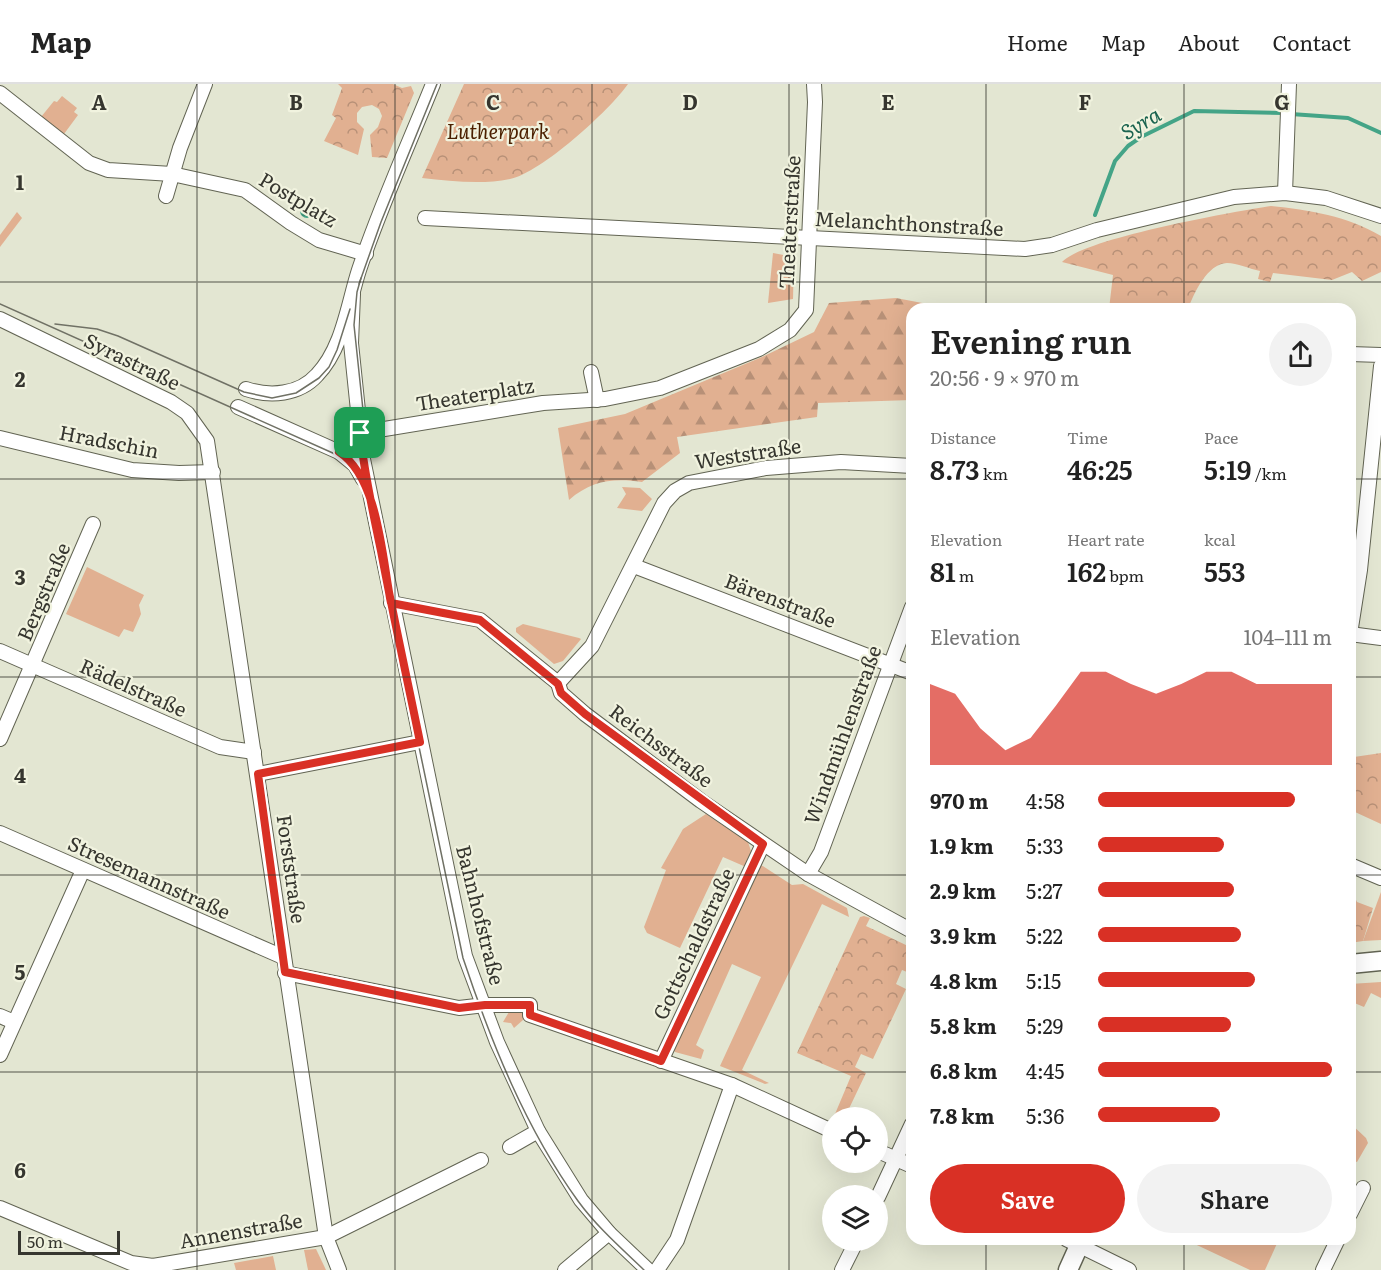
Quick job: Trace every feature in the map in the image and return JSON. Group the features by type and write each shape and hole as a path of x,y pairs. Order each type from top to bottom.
{"street":[{"path":"166,196 185,135 205,84"},
{"path":"246,389 272,394 297,389 318,375 335,346 388,192 433,84"},
{"name":"Theaterstraße","path":"597,400 660,388 759,349 790,330 806,310 814,84"},
{"path":"1285,192 1289,84"},
{"name":"Postplatz","path":"0,93 89,164 108,170 172,174 245,189 291,223 319,240 366,254"},
{"name":"Melanchthonstraße","path":"425,219 1025,249 1052,245 1096,230 1234,197 1285,192 1326,198 1381,216"},
{"path":"353,294 351,343 369,494"},
{"name":"Syrastraße","path":"0,319 179,407 197,424 207,441 213,472"},
{"path":"335,346 351,343"},
{"path":"1356,354 1381,355"},
{"path":"1356,596 1381,366"},
{"path":"591,372 597,400"},
{"name":"Theaterplatz","path":"360,433 543,403 597,400"},
{"path":"238,407 339,452 355,465 369,494"},
{"path":"339,452 360,433"},
{"name":"Hradschin","path":"0,438 132,470 179,473 213,472"},
{"name":"Weststraße","path":"558,684 592,646 664,503 675,491 689,483 766,468 841,462 906,466"},
{"name":"Forststraße","path":"213,472 285,972 326,1237 339,1270"},
{"name":"Bahnhofstraße","path":"369,494 465,956 483,1006 538,1131 581,1200 609,1233 648,1270"},
{"name":"Bergstraße","path":"0,739 34,666 93,524"},
{"name":"Bärenstraße","path":"634,566 906,670"},
{"name":"Reichsstraße","path":"391,603 480,620 489,625 558,684 561,693 585,714 763,844 808,874 906,928"},
{"name":"Windmühlenstraße","path":"808,874 821,852 906,622"},
{"path":"1356,635 1381,638"},
{"name":"Rädelstraße","path":"0,651 220,747 254,752"},
{"path":"258,774 420,742"},
{"name":"Stresemannstraße","path":"0,833 283,957"},
{"name":"Gottschaldstraße","path":"661,1061 763,844"},
{"path":"1356,868 1381,878"},
{"path":"0,1055 83,870"},
{"path":"1356,963 1381,961"},
{"path":"285,972 459,1008 530,1005 530,1015 732,1086 822,1126"},
{"path":"0,1016 14,1022"},
{"path":"657,1270 677,1240 732,1086"},
{"path":"510,1147 538,1131"},
{"path":"884,1185 906,1138"},
{"path":"888,1156 906,1164"},
{"name":"Annenstraße","path":"0,1208 131,1263 153,1266 326,1237 481,1160"},
{"path":"1356,1202 1363,1188"},
{"path":"565,1270 609,1233"},
{"path":"1068,1270 1075,1245"},
{"path":"1083,1245 1129,1270"},
{"path":"1323,1270 1335,1245"},
{"path":"843,1270 852,1251"}],"green space":[{"path":"338,84 393,84 402,88 411,86 414,93 387,158 372,157 370,135 378,127 382,116 379,109 372,105 362,107 357,113 357,122 364,129 358,155 324,141 336,118 332,115 342,88"},
{"name":"Lutherpark","path":"464,84 628,84 606,109 574,139 523,174 510,179 488,182 422,178"},
{"path":"62,96 77,108 74,112 78,115 64,134 41,117 54,101 57,102"},
{"path":"1271,206 1314,212 1342,219 1381,236 1381,272 1362,281 1352,272 1332,280 1273,273 1270,282 1258,279 1260,271 1227,263 1213,268 1207,274 1191,303 1110,303 1113,275 1062,262 1076,253 1099,244 1194,220"},
{"path":"17,212 22,218 0,247 0,235"},
{"path":"773,253 794,257 793,299 768,303"},
{"path":"896,298 922,303 906,303 906,400 818,403 817,417 677,437 680,453 642,482 622,480 595,484 569,500 558,428 625,414 762,357 814,332 829,303"},
{"path":"622,487 640,488 652,499 642,511 617,508 626,494"},
{"path":"87,567 144,595 139,605 141,614 133,632 124,629 119,637 66,614"},
{"path":"523,624 581,639 563,661 554,664 516,632 516,628"},
{"path":"1381,753 1381,824 1356,812 1356,757"},
{"path":"706,814 748,842 751,851 746,867 723,857 680,948 647,933 644,927 666,870 661,868 683,829"},
{"path":"758,863 792,885 803,884 847,908 849,917 822,904 742,1070 769,1083 765,1084 720,1066 761,977 732,964 696,1045 704,1050 701,1059 675,1052 672,1048"},
{"path":"1381,892 1381,940 1363,941"},
{"path":"1356,900 1373,908 1363,941 1356,942"},
{"path":"860,917 870,918 866,926 906,945 906,972 902,970 896,984 906,989 873,1059 861,1054 855,1067 866,1073 850,1107 838,1107 851,1076 797,1053"},
{"path":"1381,982 1381,998 1371,993 1364,1007 1356,1004 1356,984"},
{"path":"512,1007 527,1009 523,1020 514,1028 511,1023 503,1022"},
{"path":"1356,1129 1368,1143 1356,1162"},
{"path":"1197,1245 1276,1245 1265,1270 1250,1270"},
{"path":"316,1249 326,1270 308,1270 304,1250"},
{"path":"273,1256 276,1270 236,1270 234,1263"}],"shaded area":[{"path":"307,204 312,206 314,211 312,216 307,218 302,216 300,211 302,206"}],"waterway":[{"name":"Syra","path":"1095,215 1115,161 1128,146 1141,137 1194,111 1284,113"},
{"name":"Syra","path":"1291,114 1348,118 1381,133"}],"tram line":[{"path":"359,284 381,222 437,84"},
{"path":"361,278 357,292 354,325 372,495"},
{"path":"0,304 335,454 352,468 362,485 373,526 463,958 474,990 498,1053 526,1115 559,1173 593,1220 644,1270"},
{"path":"55,324 97,329 118,336 244,392 272,398 296,393 319,378 329,367 350,309"}],"route":[{"path":"360,433 339,452 349,459 360,472 369,494 391,603 469,616 489,625 558,684 561,693 585,714 701,801 763,844 661,1061 530,1015 530,1005 485,1005 459,1008 285,972 258,774 420,742 391,603 376,526 365,475 360,433"}]}
